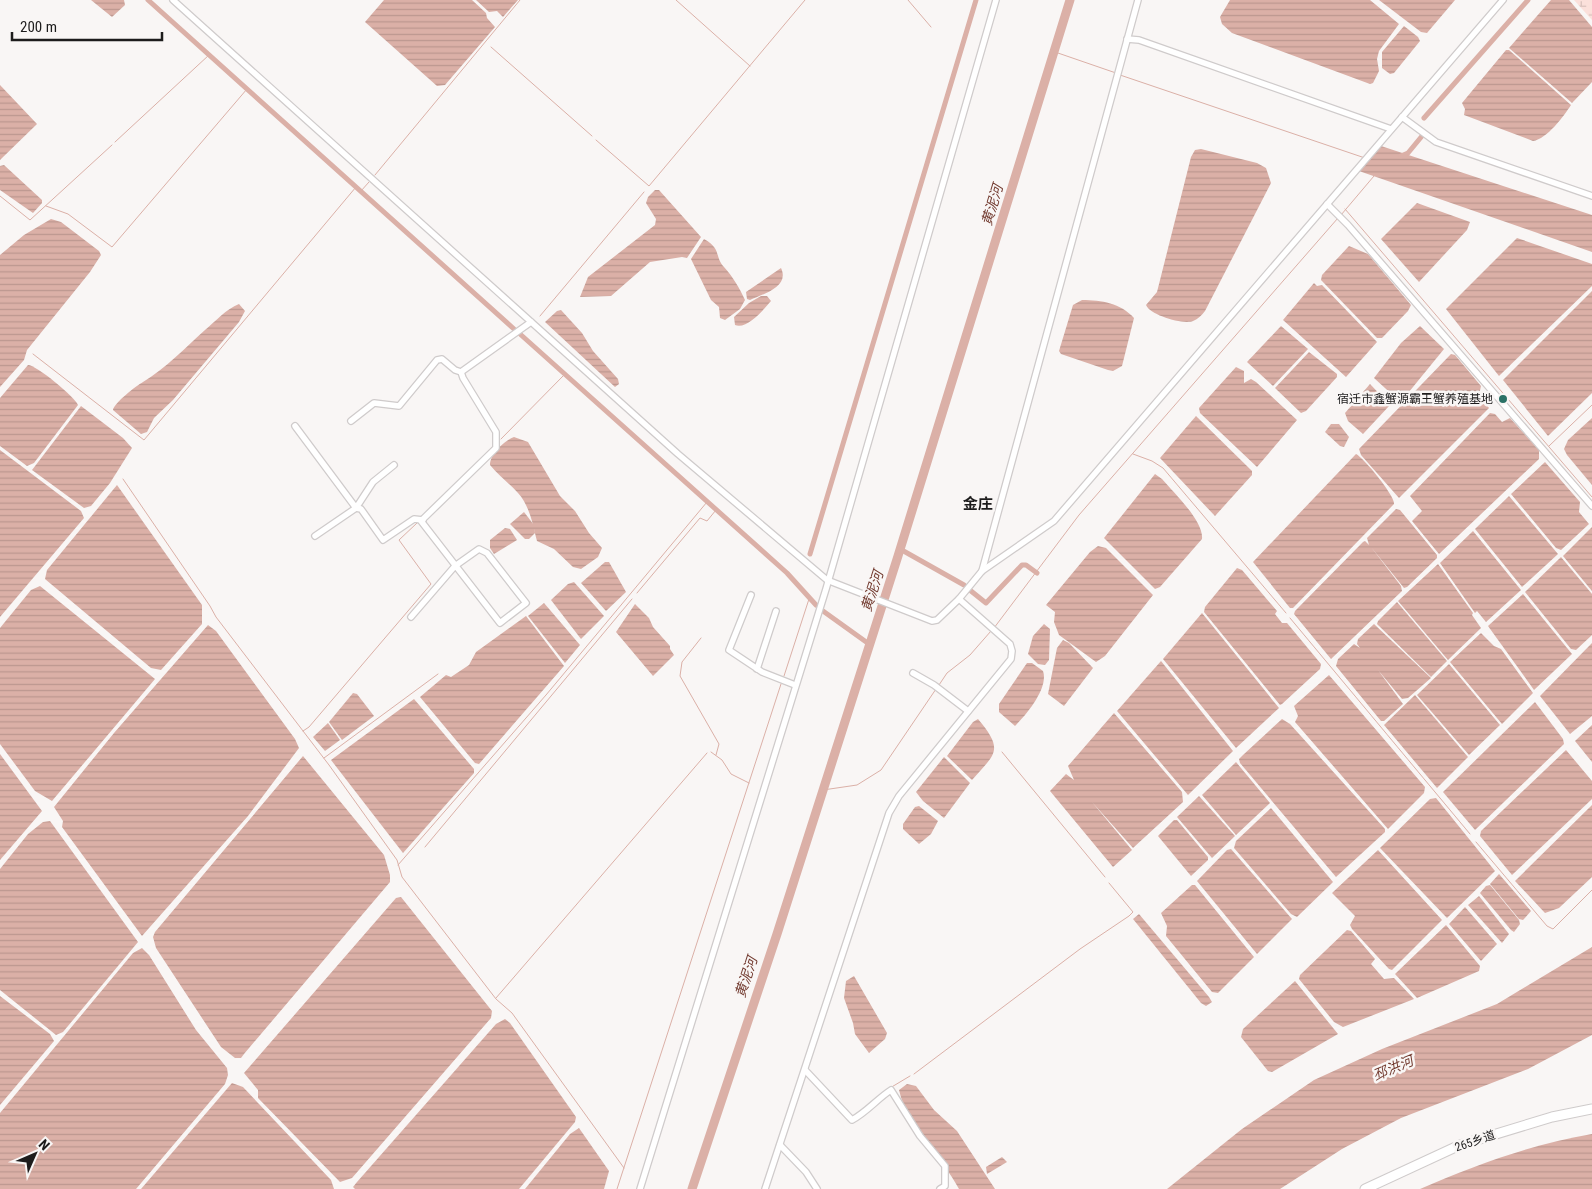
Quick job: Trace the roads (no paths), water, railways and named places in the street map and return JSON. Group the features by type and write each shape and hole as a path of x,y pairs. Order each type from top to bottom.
{"street":[{"path":"173,0 678,454 827,580 862,595 937,620 959,599 982,571 1054,521 1503,0"},
{"path":"640,1189 827,580 996,0"},
{"path":"982,571 1115,91 1123,52 1138,0"},
{"path":"1127,39 1139,40 1391,129"},
{"path":"1402,117 1436,142 1592,196"},
{"path":"1327,204 1340,216 1592,506"},
{"path":"461,372 531,322"},
{"path":"351,421 374,403 399,406 437,360 442,359 455,370 461,372"},
{"path":"411,617 455,566 479,549 484,550 526,603 500,623 455,566 421,522 496,448 496,432 461,372"},
{"path":"295,426 356,508 361,509 383,540 414,519 423,520"},
{"path":"315,536 356,508 373,482 394,465"},
{"path":"752,595 729,650 757,668 795,685"},
{"path":"765,1189 889,813 899,796 1011,659 1012,651 1004,637 959,599"},
{"path":"757,668 776,611"},
{"path":"913,673 934,685 968,711"},
{"path":"804,1070 852,1120 864,1114 877,1098 891,1090 920,1136 945,1166 945,1186 940,1189"},
{"name":"265乡道","path":"1365,1189 1460,1145 1552,1116 1592,1108"},
{"path":"780,1145 806,1172 817,1189"}],"water":[{"path":"91,0 124,0 125,5 112,17"},
{"path":"384,0 472,0 486,13 487,18 495,27 445,85 437,86 365,22"},
{"path":"476,0 518,0 503,17 497,11 489,12"},
{"path":"1230,0 1370,0 1399,24 1379,51 1377,59 1379,71 1373,83 1370,84 1232,33 1222,24 1220,17"},
{"path":"1379,0 1455,0 1427,33 1421,32"},
{"path":"1551,0 1569,0 1592,27 1592,82 1572,103 1509,48"},
{"path":"1404,26 1418,37 1420,41 1394,73 1390,74 1382,68 1382,52"},
{"path":"1506,50 1509,50 1571,105 1555,126 1544,136 1533,141 1464,115 1465,109 1462,103"},
{"path":"0,85 37,124 0,160"},
{"path":"1381,146 1592,215 1592,252 1359,171"},
{"path":"1201,149 1257,163 1266,168 1271,183 1205,311 1195,320 1182,322 1160,316 1146,305 1157,292 1191,157 1195,150"},
{"path":"4,165 42,200 42,203 33,213 0,190 0,166"},
{"path":"655,190 659,190 701,237 687,258 682,257 650,262 611,296 580,297 588,277 655,225 656,219 646,203 648,197"},
{"path":"1417,203 1470,222 1467,230 1419,282 1381,239"},
{"path":"51,219 61,222 99,251 101,255 90,272 27,350 24,360 0,387 0,255 24,235"},
{"path":"1517,238 1592,264 1592,286 1499,376 1446,309"},
{"path":"704,239 716,249 721,263 736,282 745,300 740,309 725,320 720,318 719,307 711,300 691,259"},
{"path":"1349,246 1368,254 1411,305 1408,311 1382,338 1377,338 1321,280 1322,275"},
{"path":"781,268 783,275 779,285 762,295 750,300 747,299 746,292"},
{"path":"1314,283 1317,286 1322,285 1377,342 1346,377 1283,320"},
{"path":"1592,291 1592,393 1548,436 1503,380"},
{"path":"761,296 767,296 771,301 750,322 740,326 735,325 734,317 749,303"},
{"path":"1082,300 1110,303 1123,309 1134,318 1122,366 1113,371 1061,354 1059,351 1073,305"},
{"path":"239,304 245,311 239,322 173,400 154,418 147,432 141,434 113,410 117,403 126,395 167,364 225,312"},
{"path":"561,310 582,333 593,351 618,379 619,384 615,387 545,322 557,311"},
{"path":"1281,326 1308,349 1273,386 1247,362"},
{"path":"1420,326 1444,349 1404,398 1397,399 1374,378 1401,343"},
{"path":"1309,352 1337,374 1337,377 1306,411 1301,413 1275,388"},
{"path":"1451,354 1455,355 1481,386 1479,395 1489,408 1399,498 1361,455 1359,449"},
{"path":"28,365 39,370 54,382 70,395 78,405 34,463 27,466 0,446 0,398"},
{"path":"1236,367 1244,371 1244,383 1251,379 1256,382 1297,420 1257,467 1200,413 1199,408"},
{"path":"1370,384 1390,405 1363,434 1348,421 1345,413"},
{"path":"81,406 123,438 132,448 110,483 91,506 84,508 32,470"},
{"path":"1490,413 1495,414 1502,422 1510,418 1539,450 1539,459 1439,554 1412,521 1422,511 1410,496"},
{"path":"1196,416 1252,471 1252,475 1215,516 1160,458"},
{"path":"1592,418 1592,485 1564,449 1568,440"},
{"path":"1331,424 1339,424 1349,437 1344,447 1340,446 1325,432"},
{"path":"514,437 528,442 560,496 575,511 589,533 602,548 598,557 581,569 573,567 554,549 537,541 530,516 522,498 490,465 492,457 498,448"},
{"path":"0,450 81,511 84,518 0,617"},
{"path":"1356,454 1365,462 1390,493 1394,504 1293,608 1290,608 1253,562"},
{"path":"1545,462 1580,502 1579,512 1589,524 1561,550 1556,548 1511,494"},
{"path":"1155,474 1162,479 1193,516 1198,524 1202,539 1160,587 1155,589 1104,538"},
{"path":"117,485 202,605 202,624 161,670 151,668 45,579 47,570"},
{"path":"1509,496 1558,554 1522,587 1475,529"},
{"path":"1396,509 1400,510 1437,555 1437,558 1404,588 1371,547 1401,586 1402,591 1331,659 1294,614 1295,611 1363,542 1365,541 1369,545 1367,538"},
{"path":"524,512 534,525 535,533 529,539 525,539 510,524"},
{"path":"1592,527 1592,591 1563,556"},
{"path":"505,528 510,529 517,540 494,554 490,548 490,540"},
{"path":"1473,531 1521,590 1486,622 1477,611 1475,613 1440,563"},
{"path":"1098,546 1106,548 1153,595 1105,656 1096,662 1059,635 1054,622 1055,612 1046,605 1090,552"},
{"path":"1561,557 1592,594 1592,635 1576,650 1571,649 1525,592"},
{"path":"605,562 609,562 626,592 606,611 581,583"},
{"path":"1438,564 1473,613 1472,615 1481,628 1448,660 1398,601"},
{"path":"1237,568 1242,570 1277,611 1275,614 1282,623 1287,623 1321,664 1320,669 1280,705 1204,612 1205,607"},
{"path":"574,582 604,616 581,639 551,600 568,584"},
{"path":"40,586 155,679 52,801 35,791 0,744 0,628 31,590"},
{"path":"1523,594 1572,654 1534,690 1488,626"},
{"path":"1397,602 1447,661 1431,677 1377,624"},
{"path":"544,603 580,645 565,663 528,616"},
{"path":"635,604 649,618 653,627 670,646 674,655 653,676 616,632"},
{"path":"1202,613 1279,708 1236,748 1163,659"},
{"path":"526,616 564,666 479,764 475,763 420,697 446,675 451,677 469,665 476,652"},
{"path":"1044,624 1050,629 1049,660 1045,665 1038,664 1028,654 1033,636"},
{"path":"1374,624 1431,678 1408,698 1402,699 1378,670 1403,704 1384,721 1381,721 1336,666 1338,659 1354,644 1360,648 1357,644 1358,639"},
{"path":"208,625 216,631 295,739 299,748 248,816 142,936 62,827 63,821 54,807 114,733"},
{"path":"1481,633 1494,646 1501,649 1533,693 1502,724 1450,662"},
{"path":"1063,640 1069,643 1093,668 1064,706 1048,694 1057,648"},
{"path":"1592,643 1592,716 1570,734 1540,696"},
{"path":"1161,661 1233,751 1188,795 1117,711"},
{"path":"1027,663 1032,663 1043,671 1043,685 1035,701 1015,726 999,712 999,704"},
{"path":"1449,664 1500,725 1469,755 1417,695"},
{"path":"1329,675 1425,787 1424,793 1388,829 1295,722 1298,716 1294,706"},
{"path":"353,693 357,694 374,716 342,740 329,722"},
{"path":"1415,695 1468,757 1437,788 1384,725"},
{"path":"414,699 474,769 474,773 403,853 331,760"},
{"path":"1535,702 1563,739 1564,744 1475,830 1443,792"},
{"path":"1114,713 1182,792 1183,802 1133,848 1092,802 1132,850 1113,867 1050,791 1066,774 1074,780 1068,766"},
{"path":"978,719 991,738 994,751 987,763 972,780 947,756 973,722"},
{"path":"1282,719 1290,724 1385,829 1385,832 1336,877 1240,763 1239,759"},
{"path":"328,723 340,740 325,751 313,737"},
{"path":"1592,725 1592,762 1575,741"},
{"path":"1566,750 1592,781 1592,799 1512,875 1480,836 1481,831"},
{"path":"0,754 42,811 0,860"},
{"path":"303,756 384,855 390,875 390,882 241,1058 235,1058 221,1047 156,948 153,937 155,932"},
{"path":"944,757 970,783 944,818 923,801 916,792"},
{"path":"1236,762 1270,803 1236,835 1202,795"},
{"path":"1199,796 1235,836 1212,858 1177,817"},
{"path":"1436,798 1495,871 1447,918 1380,848 1430,799"},
{"path":"1592,805 1592,877 1559,908 1545,913 1515,881"},
{"path":"919,806 938,821 931,834 919,844 903,829 903,824 915,807"},
{"path":"1271,808 1333,882 1297,917 1291,914 1234,848 1236,841"},
{"path":"1174,820 1177,820 1208,857 1208,860 1191,876 1158,836"},
{"path":"50,821 138,942 63,1032 56,1035 0,990 0,869 28,834 43,822"},
{"path":"1231,849 1292,919 1257,954 1197,881 1227,850"},
{"path":"1378,850 1442,920 1392,970 1352,929 1350,925 1355,916 1332,893"},
{"path":"1499,874 1531,911 1523,920 1519,919 1490,884"},
{"path":"1192,885 1195,885 1254,957 1218,993 1212,992 1166,936 1167,926 1161,913"},
{"path":"1490,885 1519,920 1520,924 1514,932 1480,893 1486,886"},
{"path":"1479,896 1509,934 1502,943 1468,905"},
{"path":"401,897 492,1011 491,1018 352,1178 340,1182 258,1098 258,1090 244,1073 396,898"},
{"path":"1465,907 1497,944 1481,961 1449,924"},
{"path":"1139,914 1212,1002 1206,1006 1201,1003 1133,919"},
{"path":"1446,925 1480,966 1479,971 1417,998 1395,974"},
{"path":"1347,930 1351,931 1375,959 1371,964 1384,979 1394,978 1414,999 1343,1027 1334,1022 1299,979 1300,975"},
{"name":"邳洪河","path":"1592,947 1592,1035 1528,1069 1401,1118 1342,1149 1280,1189 1167,1189 1242,1129 1314,1080 1382,1049 1497,1004"},
{"path":"142,948 149,955 196,1030 227,1068 228,1075 225,1084 136,1189 0,1189 0,1113 133,953"},
{"path":"854,976 887,1033 885,1039 869,1053 855,1034 844,998 846,981"},
{"path":"1295,981 1338,1034 1272,1072 1268,1071 1241,1037 1243,1029"},
{"path":"0,996 50,1034 54,1041 0,1105"},
{"path":"505,1019 510,1023 576,1117 575,1122 519,1189 355,1189 353,1187 357,1182 496,1024"},
{"path":"232,1083 243,1087 331,1180 334,1189 141,1189"},
{"path":"907,1084 916,1086 934,1110 957,1131 995,1189 959,1189 917,1129 903,1104 899,1090"},
{"path":"579,1128 609,1171 604,1189 525,1189 570,1134"},
{"path":"1592,1134 1592,1189 1420,1189 1504,1156 1548,1143"},
{"path":"1002,1157 1007,1162 987,1174 986,1167"}],"waterway":[{"path":"148,0 514,329"},
{"path":"375,175 520,0"},
{"path":"676,0 750,66"},
{"path":"596,140 649,186 805,0"},
{"path":"908,0 931,27"},
{"path":"810,554 976,0"},
{"name":"黄泥河","path":"692,1189 777,934 898,556 1070,0"},
{"path":"1424,118 1528,0"},
{"path":"491,47 592,136"},
{"path":"1055,52 1116,73"},
{"path":"115,142 209,55"},
{"path":"1120,75 1365,158"},
{"path":"46,206 68,214 112,247 247,89"},
{"path":"1401,156 1408,153 1422,136"},
{"path":"0,196 30,220 112,145"},
{"path":"1341,215 1374,176"},
{"path":"361,191 369,182"},
{"path":"33,354 144,440 356,187"},
{"path":"540,316 644,192"},
{"path":"1345,209 1592,497"},
{"path":"994,628 1079,515 1338,218"},
{"path":"520,334 787,573 816,605"},
{"path":"501,439 565,374"},
{"path":"1549,446 1592,405"},
{"path":"481,459 493,446"},
{"path":"1133,454 1152,461 1163,468 1286,613"},
{"path":"123,479 216,617 329,765 397,860 402,877 496,999 512,1013 624,1168"},
{"path":"398,865 546,695 707,502"},
{"path":"637,593 700,518 707,521 716,510"},
{"path":"303,731 309,727 431,584 399,540 417,523"},
{"path":"900,549 964,585"},
{"path":"971,591 986,603 1022,565 1026,565 1037,573"},
{"path":"425,847 632,599"},
{"path":"784,676 809,599"},
{"path":"823,611 869,644"},
{"path":"1290,618 1470,834"},
{"path":"939,685 947,673 970,655 991,631"},
{"path":"701,638 682,662 680,676 719,744 716,755"},
{"path":"324,758 438,674"},
{"path":"617,1189 781,684"},
{"path":"823,790 857,785 881,770 936,689"},
{"path":"711,752 722,760 731,774 749,783"},
{"path":"1002,752 1105,877"},
{"path":"496,998 707,753"},
{"path":"1476,842 1547,926 1553,929 1592,890"},
{"path":"914,1074 1080,949 1129,916 1133,912 1109,883"},
{"path":"890,1088 910,1076"}],"place":[{"name":"宿迁市鑫蟹源霸王蟹养殖基地","path":"1503,399"}],"district":[{"name":"金庄","path":"978,504"}]}
